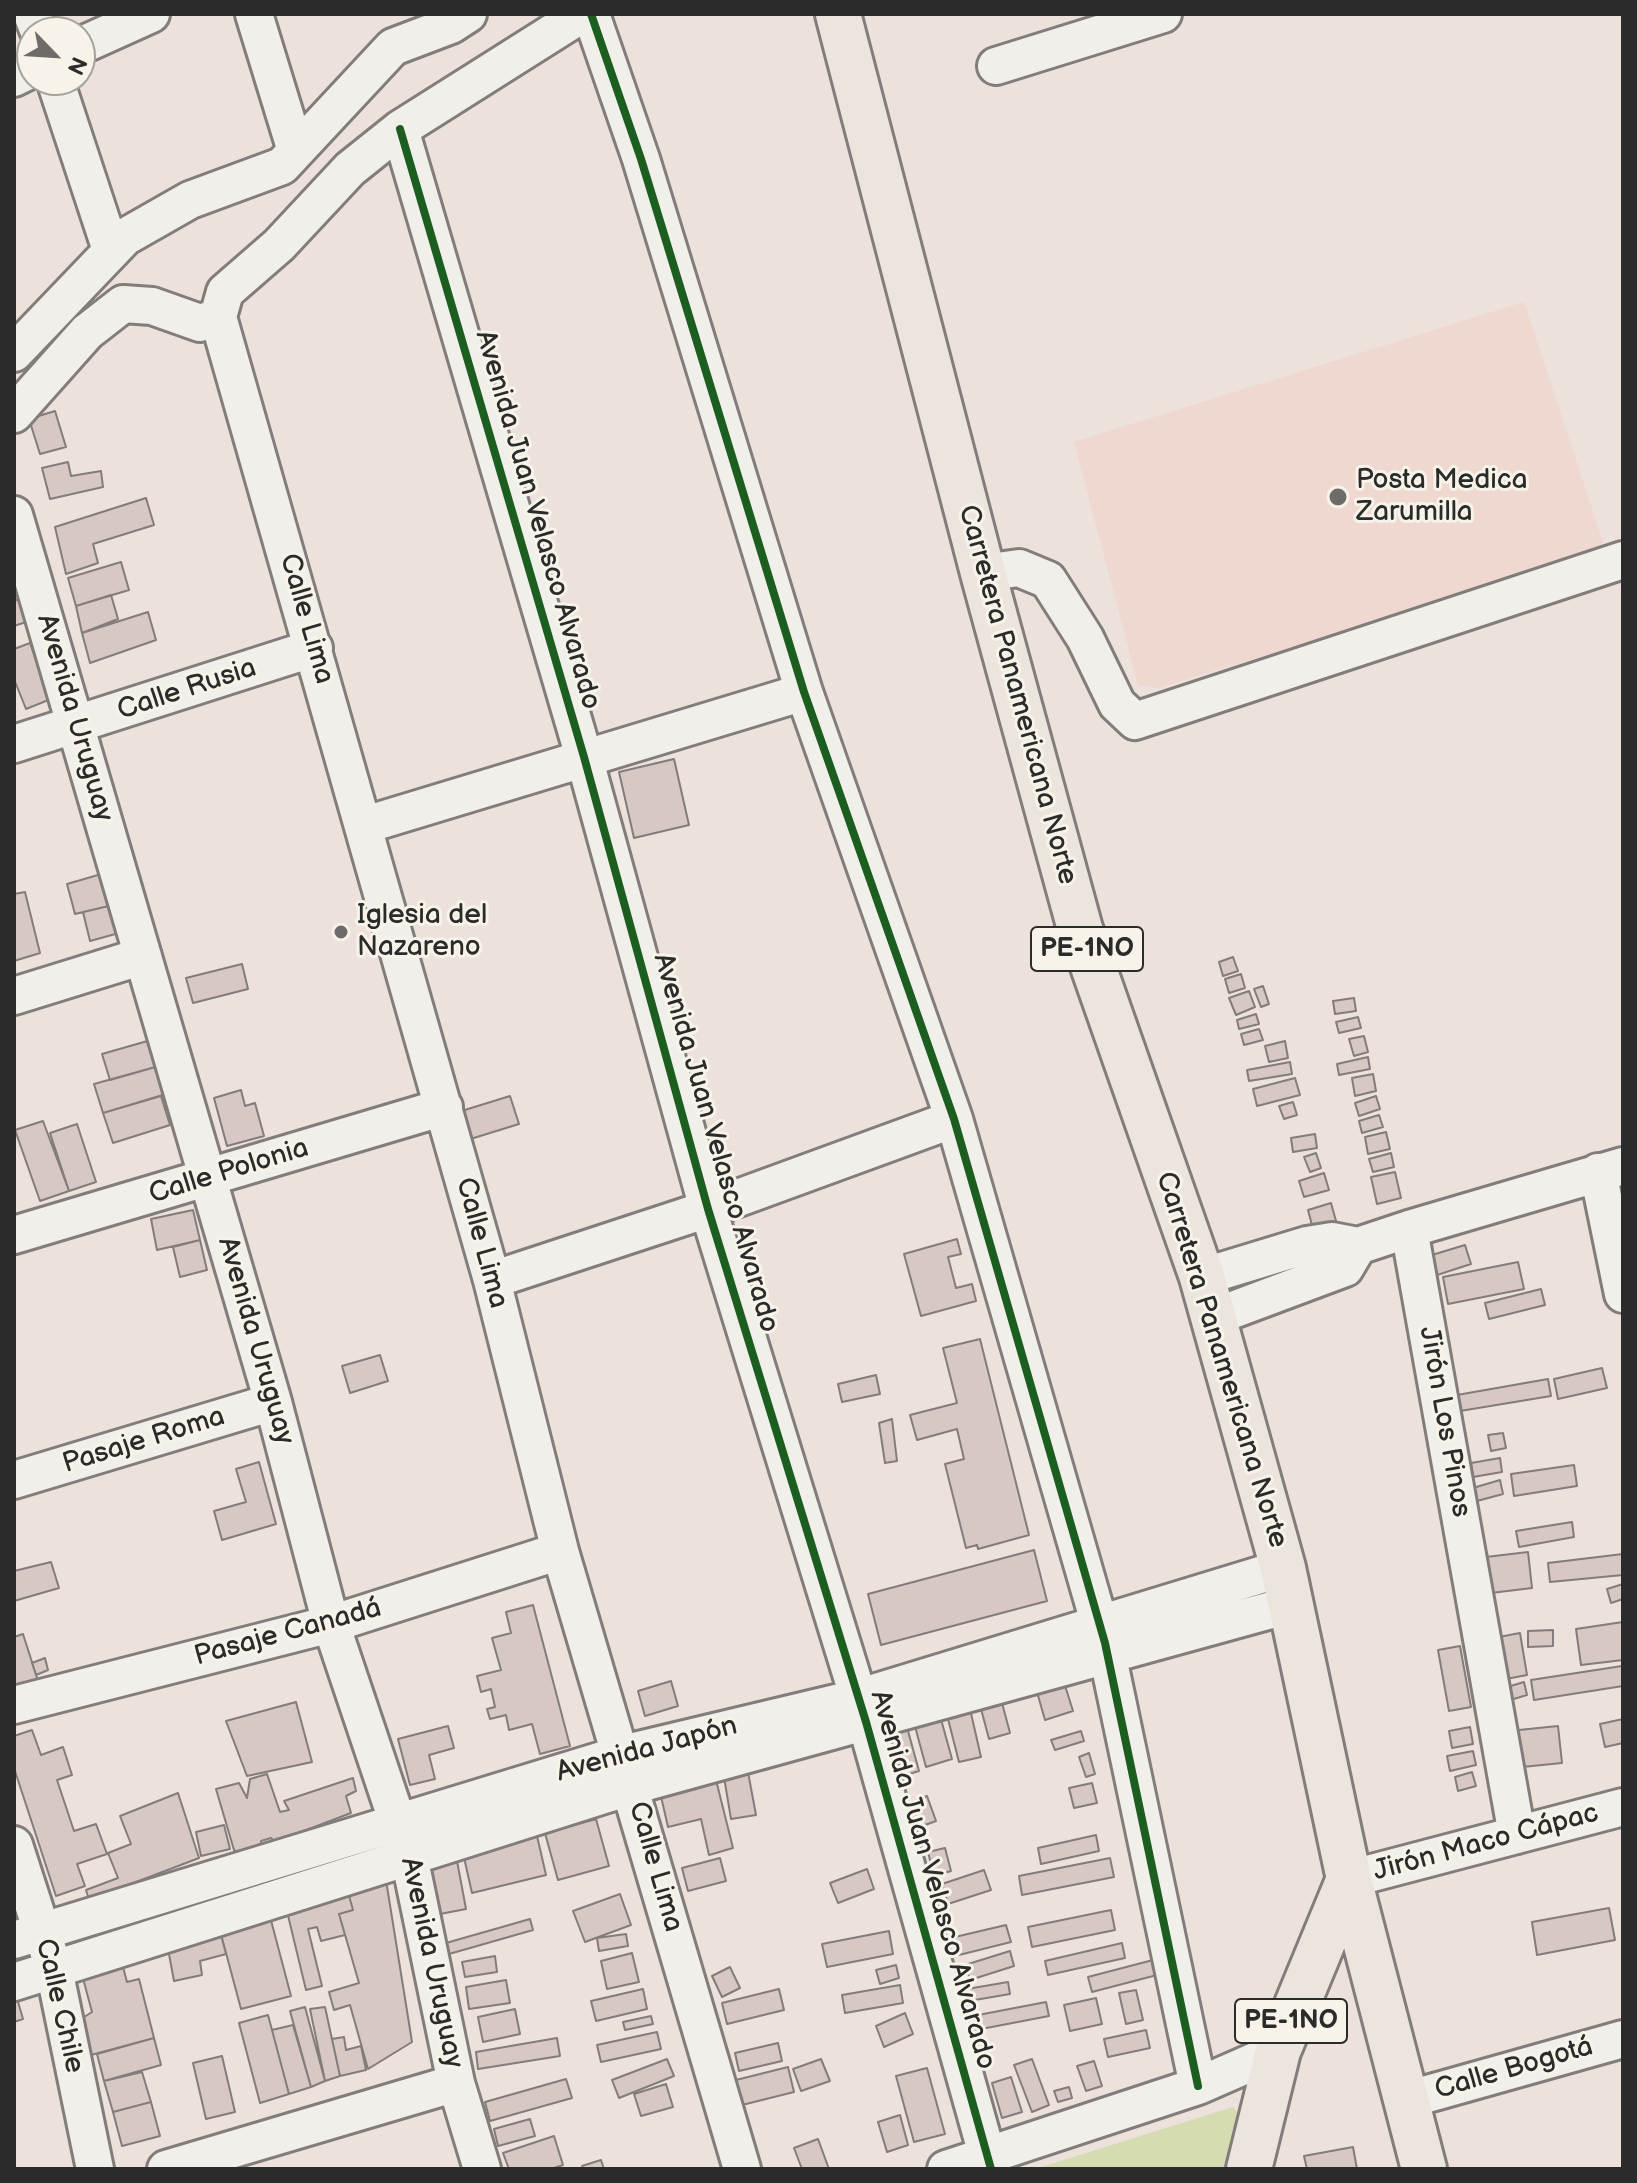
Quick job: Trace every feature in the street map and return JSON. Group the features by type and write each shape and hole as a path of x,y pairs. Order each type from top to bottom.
{"main road":[{"name":"Carretera Panamericana Norte","path":"838,14 983,573 1080,929 1208,1297 1288,1586 1349,1879 1424,2169"},
{"name":"PE-1NO","path":"1249,2169 1278,2051 1349,1879"}],"street":[{"path":"96,39 151,14"},
{"path":"254,14 296,151"},
{"path":"14,353 125,237 190,200 282,166 393,47 451,25 468,14"},
{"path":"14,414 87,332 123,304 152,306 200,323 218,317 225,292 279,245 350,169 400,129 582,14"},
{"path":"591,14 641,159 804,692 954,1119 1104,1639 1198,2086"},
{"path":"996,66 1163,14"},
{"path":"60,96 111,250"},
{"name":"Avenida Juan Velasco Alvarado","path":"400,129 584,757 708,1209 861,1710 989,2162"},
{"name":"Calle Lima","path":"218,317 492,1280 560,1551 627,1770 742,2169"},
{"name":"Avenida Uruguay","path":"14,515 273,1402 331,1624 399,1820 456,2083 482,2169"},
{"path":"983,573 1019,568 1048,580 1085,638 1117,704 1135,721 1623,560"},
{"name":"Calle Rusia","path":"14,744 314,648"},
{"path":"365,825 804,692"},
{"path":"14,996 143,956"},
{"name":"Calle Polonia","path":"14,1235 444,1107"},
{"path":"492,1280 708,1209 954,1119"},
{"path":"1208,1297 1345,1268 1358,1246 1610,1169 1623,1294"},
{"name":"Jirón Los Pinos","path":"1409,1229 1517,1835"},
{"name":"Pasaje Roma","path":"14,1480 273,1402"},
{"name":"Pasaje Canadá","path":"14,1705 331,1624 560,1551"},
{"path":"627,1770 861,1710 1288,1586"},
{"name":"Avenida Japón","path":"29,1936 399,1820 627,1770"},
{"name":"Avenida Japón","path":"14,1982 409,1856 627,1770"},
{"name":"Jirón Maco Cápac","path":"1349,1879 1623,1807"},
{"name":"Calle Chile","path":"14,1845 29,1936 54,1969 95,2169"},
{"name":"Calle Bogotá","path":"1406,2100 1623,2039"},
{"path":"946,2169 989,2162 1198,2086 1278,2051"},
{"path":"166,2169 456,2083"}],"shaded area":[{"name":"Posta Medica Zarumilla","path":"1524,302 1606,551 1158,688 1138,685 1074,442"}],"green space":[{"path":"1233,2107 1248,2126 1244,2169 1035,2169"}],"building":[{"path":"55,411 66,447 40,454 29,419"},
{"path":"68,462 71,476 101,471 103,487 50,499 42,468"},
{"path":"146,498 154,525 93,544 98,563 66,574 55,527"},
{"path":"121,562 129,590 76,606 68,578"},
{"path":"111,595 118,619 82,633 76,606"},
{"path":"18,599 26,622 14,626 14,601"},
{"path":"148,612 156,640 90,663 82,633"},
{"path":"30,643 51,699 26,709 14,679 14,649"},
{"path":"674,759 689,825 634,838 619,772"},
{"path":"105,873 113,905 75,914 67,884"},
{"path":"25,892 40,953 14,961 14,894"},
{"path":"113,905 119,933 90,941 83,912"},
{"path":"1233,957 1238,971 1223,976 1219,962"},
{"path":"242,964 248,989 193,1003 186,978"},
{"path":"1241,974 1245,988 1229,993 1225,979"},
{"path":"1263,986 1269,1004 1261,1007 1254,989"},
{"path":"1249,991 1255,1007 1236,1015 1229,998"},
{"path":"1354,998 1356,1011 1335,1014 1333,1001"},
{"path":"1256,1014 1259,1024 1239,1029 1237,1020"},
{"path":"1358,1017 1361,1028 1339,1033 1336,1022"},
{"path":"1259,1029 1263,1040 1244,1045 1241,1034"},
{"path":"1364,1036 1368,1052 1354,1056 1349,1039"},
{"path":"151,1040 159,1066 110,1080 102,1054"},
{"path":"1285,1041 1288,1058 1269,1062 1265,1046"},
{"path":"1368,1057 1370,1069 1339,1075 1337,1064"},
{"path":"1290,1062 1292,1074 1249,1081 1247,1070"},
{"path":"159,1066 166,1094 103,1113 94,1084"},
{"path":"1373,1074 1376,1091 1355,1096 1352,1078"},
{"path":"1295,1078 1300,1095 1257,1106 1253,1089"},
{"path":"241,1090 245,1106 255,1103 264,1136 227,1146 214,1098"},
{"path":"161,1096 170,1125 113,1143 103,1113"},
{"path":"510,1096 519,1124 464,1141 455,1113"},
{"path":"1376,1096 1380,1109 1359,1116 1355,1103"},
{"path":"1293,1102 1297,1115 1284,1119 1279,1106"},
{"path":"1379,1115 1383,1127 1362,1133 1359,1121"},
{"path":"43,1121 69,1191 40,1201 15,1130"},
{"path":"77,1124 96,1182 69,1191 50,1133"},
{"path":"1386,1132 1390,1149 1368,1154 1365,1137"},
{"path":"1315,1134 1317,1148 1293,1152 1291,1138"},
{"path":"1316,1153 1321,1168 1310,1172 1304,1157"},
{"path":"1391,1153 1394,1167 1373,1172 1369,1159"},
{"path":"1395,1172 1401,1198 1377,1204 1371,1177"},
{"path":"1324,1173 1329,1190 1304,1197 1299,1181"},
{"path":"1331,1203 1336,1221 1313,1229 1308,1210"},
{"path":"193,1210 200,1240 157,1250 151,1219"},
{"path":"957,1239 961,1254 948,1257 956,1288 972,1284 976,1301 921,1316 904,1254"},
{"path":"200,1240 207,1270 180,1277 173,1247"},
{"path":"1465,1245 1471,1264 1437,1275 1432,1255"},
{"path":"1518,1262 1524,1289 1448,1304 1443,1277"},
{"path":"1541,1289 1545,1305 1489,1319 1485,1303"},
{"path":"980,1339 1029,1535 978,1549 977,1545 966,1548 945,1464 964,1459 957,1429 917,1440 910,1415 957,1403 943,1348"},
{"path":"380,1355 388,1381 350,1393 342,1366"},
{"path":"1602,1368 1607,1388 1558,1399 1554,1379"},
{"path":"876,1375 880,1394 842,1402 838,1384"},
{"path":"1548,1379 1551,1396 1460,1411 1457,1395"},
{"path":"892,1419 897,1461 885,1463 879,1423"},
{"path":"1503,1433 1506,1448 1491,1451 1488,1435"},
{"path":"1500,1458 1502,1472 1473,1477 1471,1463"},
{"path":"259,1462 276,1524 222,1540 214,1511 246,1502 236,1469"},
{"path":"1574,1465 1577,1486 1514,1496 1511,1474"},
{"path":"1500,1480 1503,1494 1477,1501 1473,1488"},
{"path":"1572,1522 1574,1537 1519,1547 1516,1531"},
{"path":"1034,1550 1047,1601 881,1645 868,1594"},
{"path":"1528,1552 1532,1588 1491,1593 1486,1557"},
{"path":"1623,1554 1623,1575 1550,1582 1548,1563"},
{"path":"51,1562 59,1588 14,1601 14,1571"},
{"path":"1623,1584 1623,1599 1611,1603 1607,1589"},
{"path":"533,1605 570,1746 540,1754 532,1724 509,1730 506,1715 490,1719 487,1709 495,1707 491,1689 481,1692 477,1676 501,1670 492,1638 511,1633 506,1612"},
{"path":"1623,1622 1623,1660 1581,1665 1576,1629"},
{"path":"1553,1630 1553,1646 1528,1647 1528,1631"},
{"path":"1520,1633 1527,1675 1506,1679 1499,1637"},
{"path":"23,1634 38,1681 14,1688 14,1637"},
{"path":"1460,1646 1471,1707 1449,1711 1438,1650"},
{"path":"45,1658 48,1670 36,1675 32,1663"},
{"path":"1622,1666 1623,1686 1534,1700 1531,1680"},
{"path":"1062,1676 1073,1711 1045,1720 1035,1685"},
{"path":"671,1681 678,1706 645,1716 638,1691"},
{"path":"1524,1682 1527,1695 1507,1701 1504,1688"},
{"path":"1001,1699 1010,1733 989,1739 980,1705"},
{"path":"296,1702 312,1762 247,1776 226,1721"},
{"path":"970,1709 981,1757 959,1762 947,1715"},
{"path":"939,1712 952,1759 926,1767 913,1719"},
{"path":"1623,1719 1623,1743 1605,1747 1600,1724"},
{"path":"905,1720 919,1771 896,1778 882,1726"},
{"path":"448,1726 454,1748 429,1755 435,1779 410,1785 398,1739"},
{"path":"1558,1726 1562,1763 1512,1768 1509,1731"},
{"path":"1470,1727 1473,1744 1452,1748 1449,1731"},
{"path":"32,1730 41,1755 63,1747 72,1775 57,1780 74,1831 96,1824 107,1854 77,1864 85,1886 56,1896 14,1768 14,1736"},
{"path":"1081,1731 1084,1741 1055,1750 1051,1740"},
{"path":"1473,1751 1476,1765 1450,1771 1447,1756"},
{"path":"1089,1753 1095,1774 1086,1777 1079,1757"},
{"path":"748,1772 756,1815 731,1819 724,1777"},
{"path":"1472,1772 1476,1786 1458,1791 1455,1777"},
{"path":"267,1774 280,1812 289,1810 284,1801 353,1778 356,1791 346,1796 351,1813 275,1842 271,1838 261,1841 262,1849 246,1856 234,1850 216,1789 239,1783 247,1798 250,1779"},
{"path":"715,1776 733,1848 709,1855 701,1819 668,1827 660,1792"},
{"path":"1092,1783 1097,1803 1074,1808 1069,1788"},
{"path":"178,1793 199,1858 89,1900 86,1890 118,1878 108,1853 131,1844 120,1816"},
{"path":"927,1796 936,1821 917,1828 907,1804"},
{"path":"596,1819 609,1866 558,1880 545,1833"},
{"path":"224,1825 230,1849 201,1856 196,1832"},
{"path":"1096,1835 1099,1851 1041,1864 1038,1848"},
{"path":"537,1836 546,1875 472,1893 463,1853"},
{"path":"945,1848 951,1871 934,1876 928,1852"},
{"path":"720,1858 726,1881 688,1891 682,1868"},
{"path":"1110,1858 1114,1877 1022,1895 1019,1876"},
{"path":"457,1861 466,1909 440,1914 431,1866"},
{"path":"867,1869 874,1889 838,1903 830,1883"},
{"path":"984,1870 991,1890 948,1904 942,1884"},
{"path":"385,1874 412,2042 368,2069 350,2005 334,2010 329,1992 359,1983 339,1914 353,1910 346,1885"},
{"path":"346,1885 353,1910 339,1914 345,1935 321,1941 317,1927 308,1929 322,1986 306,1990 285,1903"},
{"path":"620,1894 631,1925 585,1942 573,1911"},
{"path":"1609,1908 1615,1940 1537,1955 1532,1922"},
{"path":"268,1909 291,1996 241,2009 218,1923"},
{"path":"1111,1910 1115,1930 1032,1947 1028,1927"},
{"path":"530,1919 533,1930 449,1954 446,1943"},
{"path":"218,1923 226,1954 200,1961 202,1975 174,1981 166,1938"},
{"path":"1006,1925 1011,1942 959,1955 955,1937"},
{"path":"889,1931 893,1954 827,1967 822,1944"},
{"path":"626,1934 628,1946 599,1951 597,1938"},
{"path":"1122,1943 1125,1958 1048,1975 1045,1961"},
{"path":"1010,1951 1014,1966 970,1980 965,1965"},
{"path":"632,1953 639,1982 607,1989 601,1961"},
{"path":"120,1956 127,1982 139,1979 154,2038 91,2055 81,2019 92,2012 80,1967"},
{"path":"495,1956 497,1972 465,1977 462,1962"},
{"path":"1153,1960 1157,1975 1092,1992 1088,1977"},
{"path":"896,1965 899,1978 880,1984 876,1970"},
{"path":"730,1967 740,1988 722,1997 712,1976"},
{"path":"506,1980 510,2003 469,2009 466,1987"},
{"path":"1008,1982 1010,1994 969,2001 967,1989"},
{"path":"900,1985 903,2003 845,2013 842,1995"},
{"path":"14,1988 23,2019 14,2022"},
{"path":"643,1989 647,2009 596,2021 591,2001"},
{"path":"779,1989 784,2010 727,2024 722,2003"},
{"path":"1136,1990 1143,2020 1126,2024 1119,1993"},
{"path":"1096,1998 1102,2024 1070,2031 1064,2005"},
{"path":"1046,2002 1049,2016 976,2030 973,2016"},
{"path":"305,2007 325,2081 311,2087 290,2011"},
{"path":"325,2007 340,2076 325,2081 310,2009"},
{"path":"515,2009 520,2034 483,2042 478,2017"},
{"path":"905,2013 913,2034 884,2047 876,2026"},
{"path":"268,2015 289,2094 260,2103 239,2023"},
{"path":"651,2016 653,2024 625,2030 623,2022"},
{"path":"293,2025 311,2087 289,2094 272,2030"},
{"path":"1146,2030 1150,2048 1108,2057 1104,2039"},
{"path":"657,2032 661,2049 601,2062 597,2045"},
{"path":"344,2037 346,2050 361,2046 366,2070 340,2076 332,2039"},
{"path":"154,2038 161,2065 104,2081 97,2054"},
{"path":"557,2038 560,2056 478,2069 476,2052"},
{"path":"778,2043 782,2061 739,2071 735,2053"},
{"path":"222,2056 235,2112 206,2119 193,2063"},
{"path":"667,2059 674,2076 619,2098 612,2080"},
{"path":"821,2059 830,2081 801,2091 793,2069"},
{"path":"1032,2059 1049,2105 1032,2112 1014,2065"},
{"path":"1094,2061 1102,2086 1086,2091 1077,2066"},
{"path":"788,2067 794,2092 738,2106 732,2081"},
{"path":"927,2068 945,2134 914,2142 896,2076"},
{"path":"142,2072 151,2102 113,2112 104,2081"},
{"path":"1011,2077 1022,2112 1002,2118 992,2083"},
{"path":"566,2079 572,2098 490,2121 485,2102"},
{"path":"666,2084 673,2107 641,2116 634,2094"},
{"path":"1069,2087 1072,2098 1058,2102 1054,2091"},
{"path":"151,2102 160,2136 122,2146 113,2112"},
{"path":"900,2115 908,2145 887,2152 878,2122"},
{"path":"530,2119 535,2136 498,2146 494,2129"},
{"path":"554,2136 563,2165 551,2169 509,2169 503,2153"},
{"path":"818,2139 829,2169 802,2169 794,2148"},
{"path":"1353,2147 1357,2169 1307,2169 1304,2156"},
{"path":"601,2160 604,2169 583,2169 582,2166"}],"cycle path":[{"path":"591,14 641,159 804,692 954,1119 1105,1643 1198,2086"},
{"path":"400,129 584,757 708,1209 866,1722 991,2169"}],"place":[{"name":"Posta Medica Zarumilla","path":"1338,497"},
{"name":"Iglesia del Nazareno","path":"341,932"}]}
